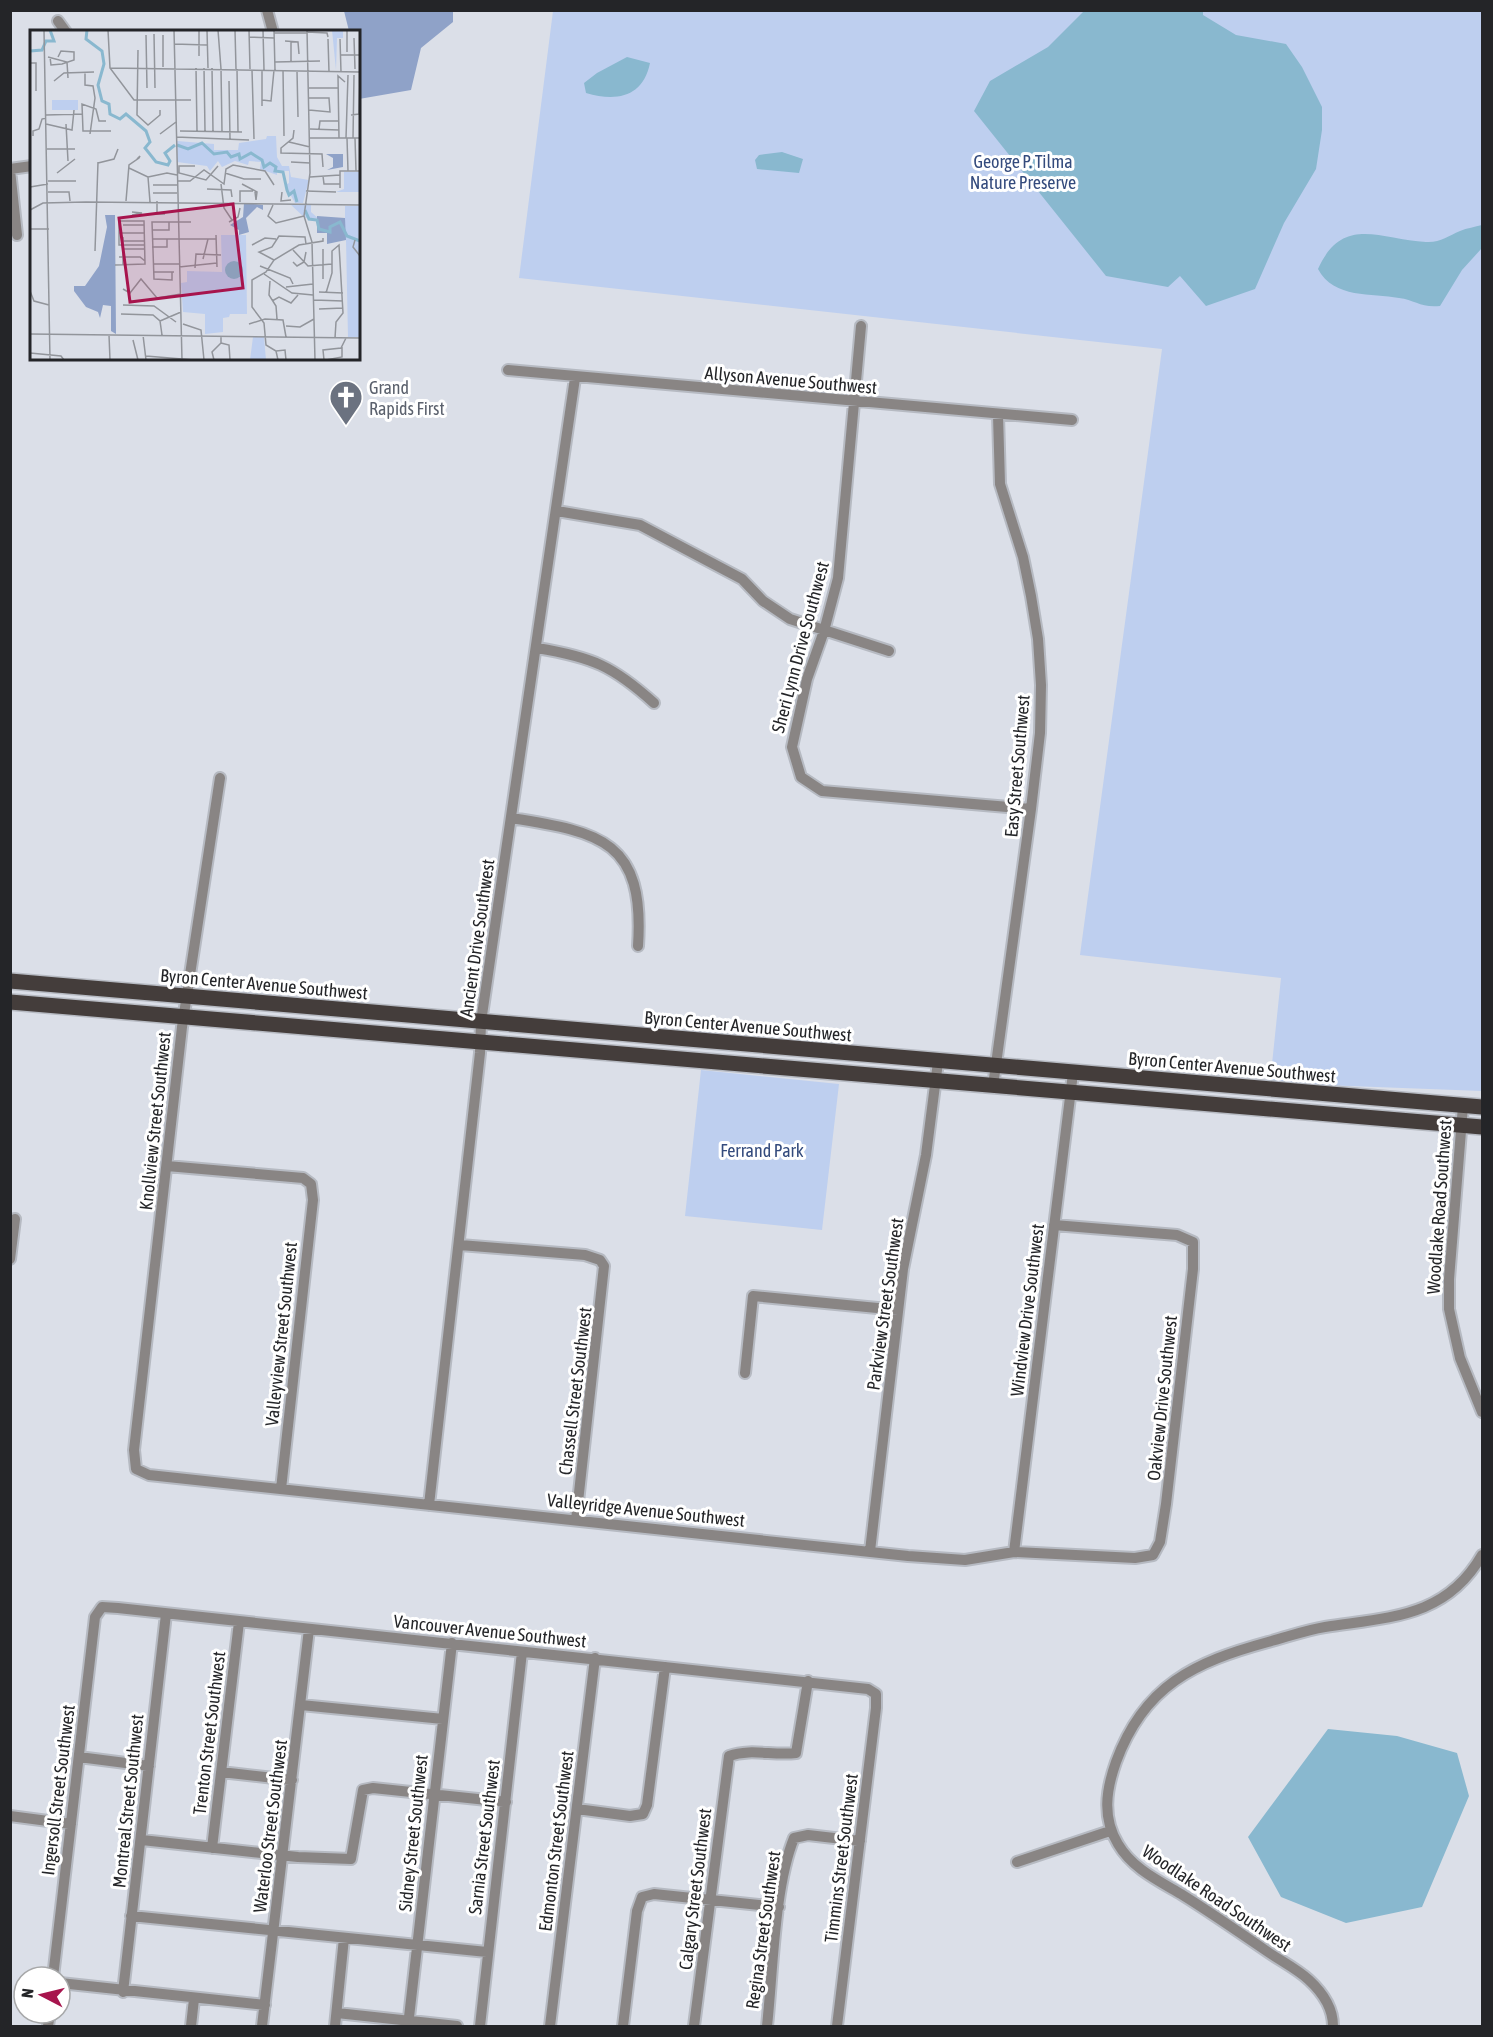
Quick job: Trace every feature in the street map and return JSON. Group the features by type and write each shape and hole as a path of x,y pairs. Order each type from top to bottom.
{"main road":[{"name":"Byron Center Avenue Southwest","path":"10,981 1482,1107"},
{"path":"10,1002 1482,1127"}],"street":[{"path":"267,10 272,30"},
{"path":"57,21 64,30"},
{"path":"17,235 10,169 30,166"},
{"name":"Sheri Lynn Drive Southwest","path":"861,326 838,578 824,631 807,679 792,747 801,777 822,791 1031,809"},
{"name":"Allyson Avenue Southwest","path":"508,370 575,378 1072,420"},
{"name":"Ancient Drive Southwest","path":"429,1505 460,1245 481,1042 481,1022 575,378"},
{"name":"Easy Street Southwest","path":"993,1086 1040,733 1038,639 1023,557 1000,484 998,415"},
{"path":"557,511 640,525 742,579 763,601 790,619 889,651"},
{"path":"537,648 576,654 606,666 631,682 654,703"},
{"name":"Knollview Street Southwest","path":"136,1469 134,1450 184,1017 220,778"},
{"path":"511,818 582,831 614,851 630,874 637,893 640,913 638,946"},
{"name":"Parkview Street Southwest","path":"870,1551 905,1254 926,1155 938,1062"},
{"name":"Windview Drive Southwest","path":"1014,1552 1072,1073"},
{"name":"Woodlake Road Southwest","path":"1463,1106 1449,1278 1449,1309 1460,1358 1482,1412"},
{"name":"Valleyview Street Southwest","path":"167,1166 303,1178 311,1184 313,1200 281,1489"},
{"path":"10,1259 15,1219"},
{"name":"Oakview Drive Southwest","path":"1054,1225 1177,1235 1192,1242 1193,1269 1166,1504 1160,1542 1153,1555"},
{"name":"Chassell Street Southwest","path":"460,1245 585,1255 600,1260 604,1266 576,1520"},
{"path":"745,1373 753,1296 898,1310"},
{"name":"Valleyridge Avenue Southwest","path":"136,1469 149,1475 965,1560 1014,1552 1135,1558 1153,1555"},
{"name":"Woodlake Road Southwest","path":"1333,2026 1333,2015 1326,2001 1308,1979 1215,1916 1144,1873 1124,1856 1110,1831 1106,1809 1111,1777 1124,1739 1146,1708 1168,1684 1218,1656 1323,1627 1379,1620 1426,1608 1460,1585 1482,1555"},
{"name":"Vancouver Avenue Southwest","path":"99,1609 452,1643 808,1681 868,1689 876,1694"},
{"name":"Ingersoll Street Southwest","path":"54,1965 95,1617 99,1609"},
{"name":"Montreal Street Southwest","path":"123,1992 166,1614"},
{"name":"Trenton Street Southwest","path":"212,1848 239,1622"},
{"name":"Waterloo Street Southwest","path":"262,2026 284,1856 309,1629"},
{"name":"Sidney Street Southwest","path":"408,2024 452,1643"},
{"name":"Sarnia Street Southwest","path":"480,2026 522,1652"},
{"name":"Edmonton Street Southwest","path":"550,2026 595,1658"},
{"path":"577,1809 630,1816 643,1814 647,1806 665,1667"},
{"name":"Calgary Street Southwest","path":"694,2026 729,1756 744,1751 784,1755 796,1753 808,1681"},
{"name":"Timmins Street Southwest","path":"837,2026 876,1694"},
{"path":"301,1705 443,1719"},
{"path":"79,1757 149,1766"},
{"path":"221,1772 292,1780"},
{"path":"142,1840 284,1856 351,1859 363,1790 373,1788 506,1802"},
{"path":"10,1816 71,1824"},
{"path":"1017,1862 1110,1831"},
{"name":"Regina Street Southwest","path":"767,2026 779,1907 788,1852 794,1838 808,1835 860,1840"},
{"path":"623,2026 637,1911 642,1897 654,1894 779,1907"},
{"path":"131,1916 487,1952"},
{"path":"335,2026 344,1938"},
{"path":"72,1985 123,1992 264,2005"},
{"path":"191,2026 194,1999"},
{"path":"337,2013 408,2024 457,2026"}],"green space":[{"name":"George P. Tilma Nature Preserve","path":"553,11 1482,11 1482,1091 1270,1083 1281,978 1080,955 1162,349 519,278"},
{"name":"Ferrand Park","path":"701,1070 839,1084 822,1230 685,1216"}],"shaded area":[{"path":"344,11 453,11 453,22 421,48 411,90 360,99 360,30 349,30"},
{"path":"1084,11 1203,11 1203,15 1236,35 1286,44 1302,67 1322,107 1322,130 1316,169 1284,223 1255,289 1206,306 1180,276 1168,287 1106,276 974,111 990,81 1048,47"},
{"path":"627,57 650,63 647,74 635,90 627,94 608,97 586,93 584,83 597,73"},
{"path":"782,152 803,159 799,173 757,169 755,160 759,155"},
{"path":"1482,225 1482,248 1462,270 1440,306 1428,306 1405,299 1344,290 1325,279 1318,269 1328,252 1339,241 1351,236 1378,235 1431,242"},
{"path":"1328,1729 1397,1736 1457,1753 1469,1796 1422,1907 1346,1923 1281,1897 1248,1837"}],"place":[{"name":"Grand Rapids First","path":"346,426"}]}
